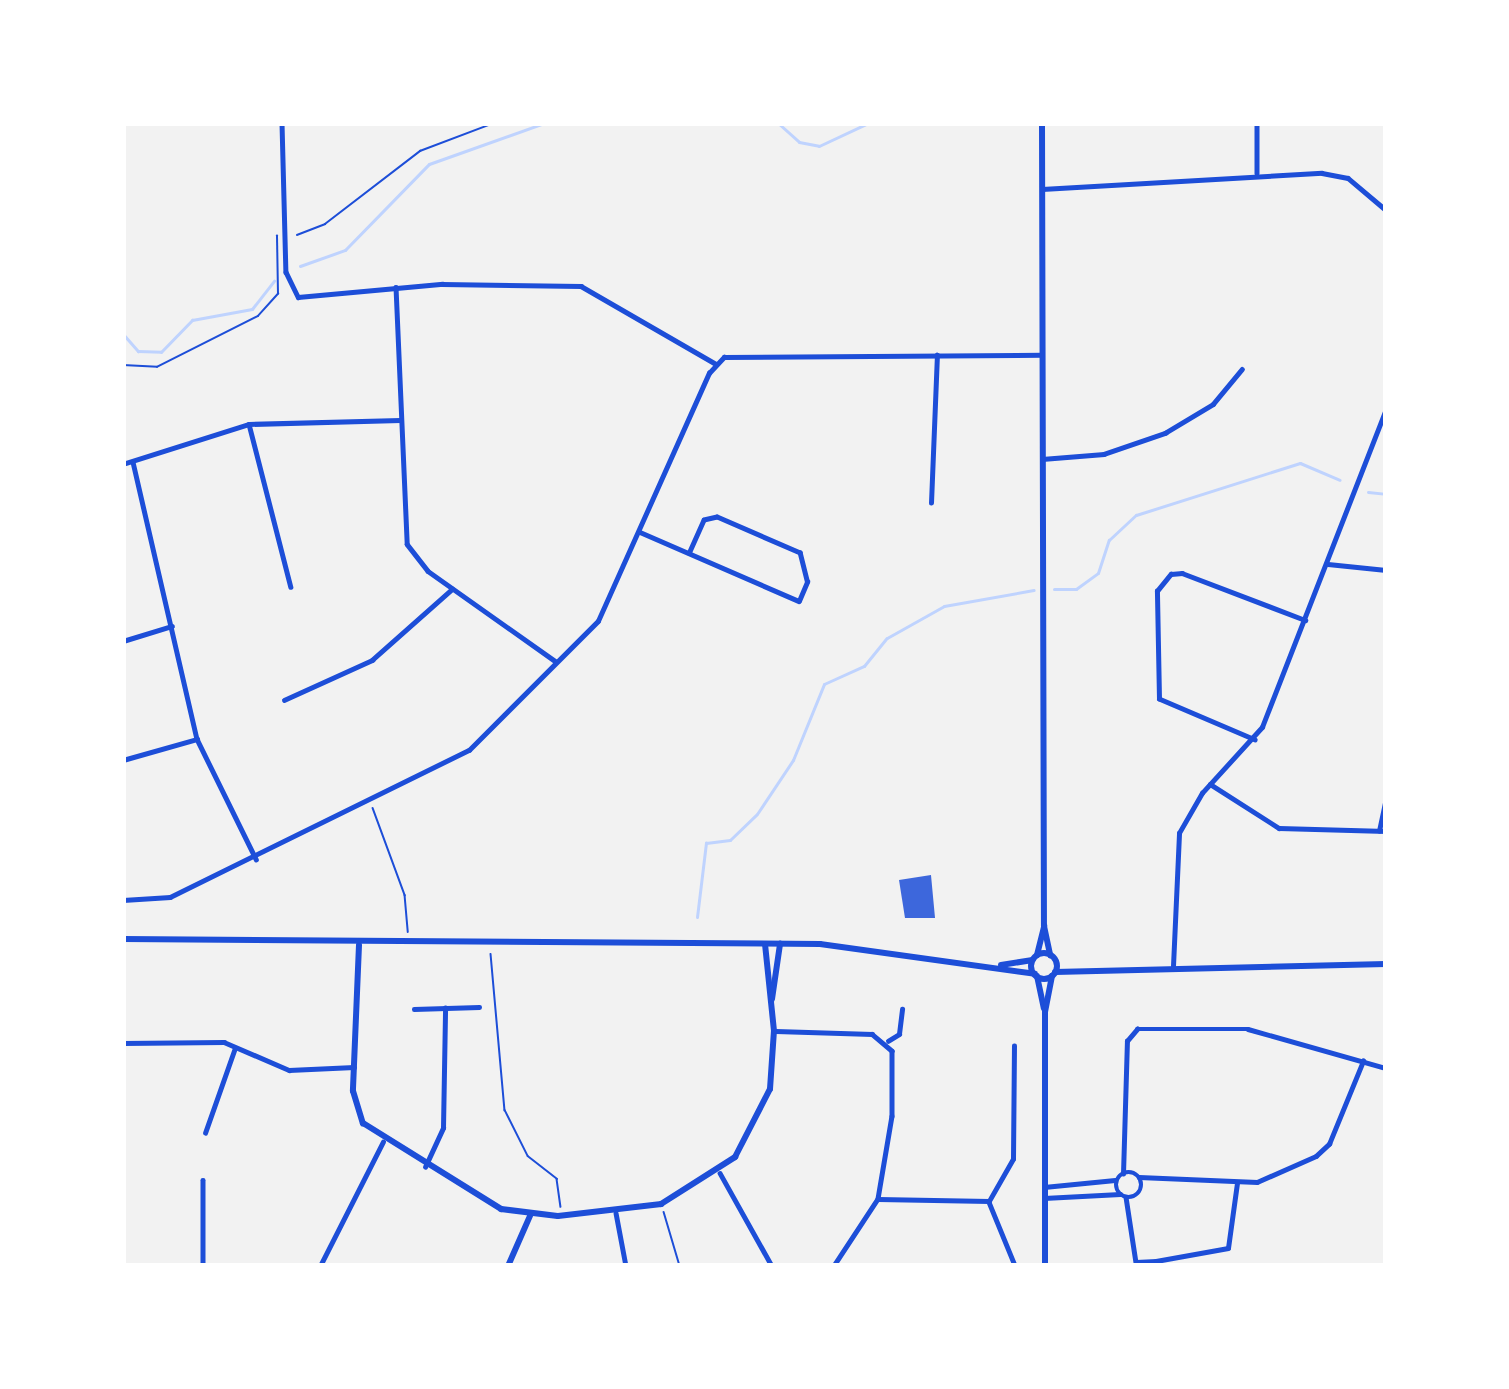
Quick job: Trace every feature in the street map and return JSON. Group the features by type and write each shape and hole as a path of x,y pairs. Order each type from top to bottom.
{"main road":[{"path":"1042,123 1044,926 1054,974 1045,1012 1045,1266"},
{"path":"1044,926 1035,957 1045,1012"},
{"path":"123,939 359,945 780,944 997,966 1036,975 1079,966 1386,964"},
{"path":"359,945 354,1067 358,1114 383,1142 425,1167 530,1216 616,1214 661,1204 720,1173 764,1105 774,1031 765,944"},
{"path":"772,999 780,944"},
{"path":"997,966 1053,957 1079,966"},
{"path":"508,1266 530,1216"}],"street":[{"path":"282,123 287,283 303,299 396,287 581,286 716,364"},
{"path":"1257,123 1258,173"},
{"path":"1042,189 1258,173 1348,178 1386,210"},
{"path":"396,287 407,544 452,589 555,661"},
{"path":"123,900 170,897 256,859 469,750 598,621 716,364 746,352 1042,356"},
{"path":"931,503 937,355"},
{"path":"1042,459 1104,454 1165,433 1213,404 1242,369"},
{"path":"1173,966 1175,853 1185,818 1210,784 1255,740 1386,409"},
{"path":"123,464 249,424 400,419"},
{"path":"249,424 291,587"},
{"path":"133,462 197,740 256,859"},
{"path":"640,532 799,601 807,582 800,553 718,517 704,520 689,553"},
{"path":"1328,564 1386,570"},
{"path":"1255,740 1159,699 1157,591 1182,573 1305,620"},
{"path":"284,700 372,660 452,589"},
{"path":"123,641 172,626"},
{"path":"123,760 197,740"},
{"path":"1210,784 1280,828 1382,831 1386,799"},
{"path":"413,1009 479,1007"},
{"path":"425,1167 443,1128 445,1008"},
{"path":"774,1031 888,1041 899,1034 902,1009"},
{"path":"1044,1187 1117,1180 1123,1174 1127,1041 1137,1029 1249,1029 1386,1069"},
{"path":"123,1043 195,1039 235,1048 289,1070 354,1067"},
{"path":"834,1266 878,1199 892,1116 888,1041"},
{"path":"989,1201 1013,1159 1014,1046"},
{"path":"206,1132 235,1048"},
{"path":"1123,1174 1158,1182 1266,1180 1323,1151 1363,1060"},
{"path":"320,1266 383,1142"},
{"path":"1126,1156 1136,1175 1138,1193 1132,1222"},
{"path":"720,1173 772,1266"},
{"path":"203,1180 203,1266"},
{"path":"1117,1180 1132,1222 1136,1264 1228,1248 1237,1183"},
{"path":"1044,1198 1123,1196 1158,1182"},
{"path":"878,1199 989,1201"},
{"path":"989,1201 1014,1263"},
{"path":"616,1214 626,1266"},
{"path":"239,1266 300,1266"}],"path":[{"path":"292,236 325,224 420,151 494,123"},
{"path":"123,365 157,367 258,316 278,294 278,236"},
{"path":"371,802 405,895 408,935"},
{"path":"491,956 505,1110 528,1156 557,1179 560,1207 576,1207"},
{"path":"661,1204 680,1266"}],"building":[{"path":"931,875 935,918 905,918 899,880"}],"waterway":[{"path":"300,266 345,250 429,164 544,123"},
{"path":"778,123 799,142 819,146 868,123"},
{"path":"123,334 138,351 161,352 192,320 252,309 274,281"},
{"path":"1054,589 1076,589 1098,573 1109,540 1136,515 1300,463 1340,480"},
{"path":"1368,492 1386,494"},
{"path":"697,917 706,843 730,840 757,814 793,760 824,684 864,666 887,638 944,606 1034,590"}]}
